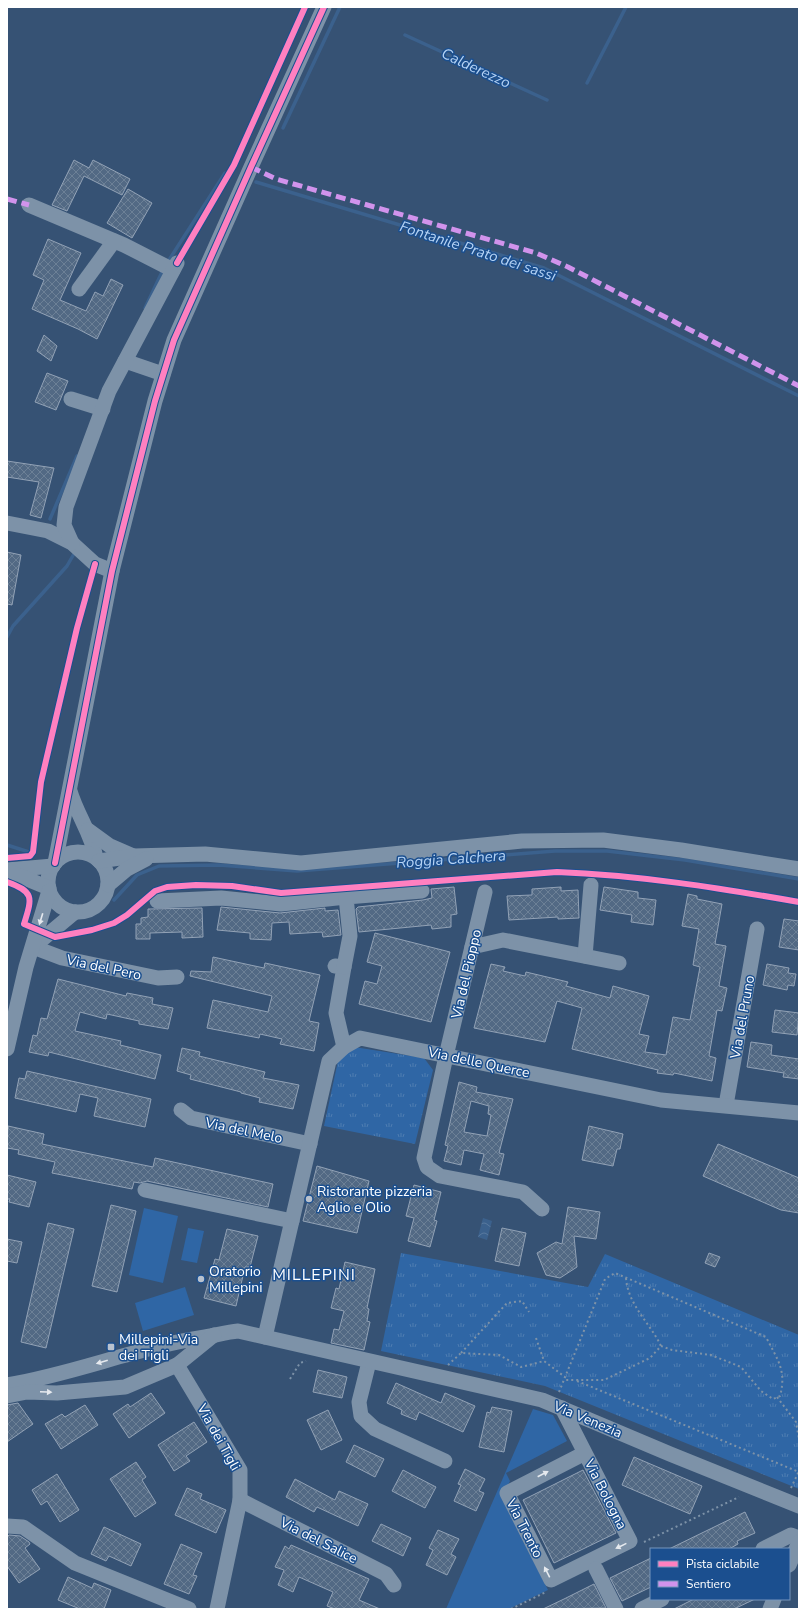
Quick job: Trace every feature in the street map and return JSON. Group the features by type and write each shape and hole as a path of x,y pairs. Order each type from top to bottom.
{"street":[{"path":"7,1049 11,1015 33,947 49,889 48,881 54,864 70,791 112,571 154,401 174,340 324,7"},
{"path":"29,205 175,266 109,391 66,507 64,525 72,543"},
{"path":"79,289 114,241"},
{"path":"125,361 164,374"},
{"path":"71,400 103,409"},
{"path":"7,523 48,531 72,543 95,564 112,571"},
{"path":"33,947 74,912 88,910 100,902 108,885 107,875 98,860 88,829 78,811 70,791"},
{"path":"88,829 110,846 134,856"},
{"path":"7,871 54,864 62,857 79,852 98,860 134,856 205,854 301,863 522,841 603,840 681,850 799,869"},
{"path":"108,885 127,868 154,856"},
{"path":"7,871 49,889 59,905 74,912"},
{"path":"585,956 591,885"},
{"path":"157,901 220,898 281,904 422,891"},
{"name":"Via del Pioppo","path":"485,892 446,1056 424,1158 427,1167 440,1176 523,1192 542,1209"},
{"path":"344,1047 336,1013 340,966 350,936 346,897"},
{"name":"Via del Pruno","path":"726,1105 757,929"},
{"path":"472,946 503,940 619,963"},
{"name":"Via del Pero","path":"33,947 62,958 158,978 177,977"},
{"name":"Via delle Querce","path":"264,1337 329,1061 344,1047 360,1038 661,1100 799,1113"},
{"name":"Via del Melo","path":"181,1110 191,1118 310,1144"},
{"path":"145,1190 292,1221"},
{"path":"7,1385 81,1368 161,1345 225,1332 238,1331 264,1337"},
{"path":"7,1396 27,1392 57,1393 125,1387 178,1364 214,1335"},
{"name":"Via Venezia","path":"264,1337 558,1406 792,1503"},
{"name":"Via dei Tigli","path":"178,1364 186,1346 180,1341"},
{"name":"Via dei Tigli","path":"161,1345 159,1350 162,1364 178,1364"},
{"path":"368,1362 359,1402 361,1416 375,1429 445,1461"},
{"name":"Via dei Tigli","path":"178,1364 240,1470 240,1500 217,1609"},
{"path":"81,1368 78,1377 80,1386 85,1391"},
{"name":"Via Bologna","path":"558,1406 585,1453 630,1541 594,1565"},
{"name":"Via Trento","path":"585,1453 507,1493 551,1580 594,1565"},
{"name":"Via del Salice","path":"240,1500 386,1574 394,1585"},
{"path":"7,1526 23,1527 75,1562 189,1609"},
{"path":"765,1548 792,1535 799,1538"},
{"path":"790,1563 799,1542"},
{"path":"594,1565 616,1609"},
{"path":"642,1609 660,1600"}],"path":[{"path":"558,1406 565,1377 605,1278 615,1273 766,1337 783,1371 783,1386 780,1396 772,1399 761,1392 741,1367 711,1355 672,1350 661,1346 654,1332 637,1310 627,1288 626,1278"},
{"path":"436,1377 508,1303 522,1301 529,1312"},
{"path":"536,1338 544,1361 565,1377"},
{"path":"564,1380 604,1380 650,1358 661,1346"},
{"path":"461,1353 499,1355 521,1367 544,1361"},
{"path":"290,1379 300,1363 309,1360"},
{"path":"576,1380 799,1471 792,1503"},
{"path":"777,1397 796,1422 799,1439"},
{"path":"640,1544 756,1489"},
{"path":"512,1609 548,1591"}],"green space":[{"path":"354,1047 424,1058 433,1070 415,1144 324,1126 338,1061"},
{"path":"144,1208 178,1216 163,1283 129,1275"},
{"path":"188,1228 204,1231 197,1263 181,1260"},
{"path":"401,1253 588,1287 605,1254 799,1335 799,1489 545,1386 381,1351"},
{"path":"185,1287 194,1315 143,1331 135,1303"},
{"path":"533,1409 553,1415 567,1441 506,1473 510,1481 502,1497 548,1590 509,1609 446,1609"}],"water":[{"path":"483,1218 492,1221 487,1240 478,1237"}],"building":[{"path":"74,160 89,168 93,160 130,179 122,195 84,176 67,211 52,205"},
{"path":"128,189 152,203 132,238 107,223"},
{"path":"48,239 81,253 60,300 86,311 95,292 103,296 111,279 123,285 97,339 32,309 44,280 33,275"},
{"path":"44,335 57,346 51,361 37,351"},
{"path":"47,373 68,381 56,410 35,402"},
{"path":"7,461 54,468 41,518 30,515 39,482 7,477"},
{"path":"7,552 21,555 12,605 7,604"},
{"path":"454,887 457,914 451,915 451,927 432,929 431,925 359,932 356,909 358,907 423,900 432,898 431,889"},
{"path":"561,887 561,891 578,890 579,918 558,919 558,917 509,920 507,896 532,895 532,889"},
{"path":"604,887 638,892 638,898 656,900 653,925 631,922 632,915 600,910"},
{"path":"688,894 697,896 697,899 722,904 715,944 726,946 719,986 727,988 722,1011 717,1010 709,1056 716,1058 712,1081 674,1073 673,1075 657,1073 658,1070 572,1049 582,1008 557,1001 545,1042 474,1028 491,964 505,967 503,971 525,976 526,972 568,982 566,986 610,998 613,986 649,996 639,1034 649,1036 645,1052 666,1055 673,1017 690,1020 700,967 693,965 699,929 682,926"},
{"path":"221,907 280,913 325,908 325,911 338,910 341,935 323,937 322,932 290,934 289,922 272,923 271,940 250,939 250,933 217,930"},
{"path":"202,908 203,937 182,938 182,932 150,933 150,939 136,939 136,924 141,924 141,918 148,917 148,909"},
{"path":"784,919 799,921 799,950 779,947"},
{"path":"375,933 450,952 431,1022 359,1004 365,981 377,984 382,966 367,962"},
{"path":"213,957 264,968 265,963 320,975 309,1021 319,1023 314,1051 280,1044 282,1039 260,1034 259,1038 207,1028 213,1000 268,1012 272,996 190,976 191,971 211,972"},
{"path":"767,964 789,968 788,973 796,974 794,986 788,985 787,990 763,985"},
{"path":"58,979 126,996 127,993 153,998 152,1004 173,1008 168,1029 139,1024 139,1021 107,1014 106,1019 80,1012 75,1031 121,1041 120,1045 161,1055 155,1079 49,1052 48,1056 29,1052 33,1035 37,1036 41,1018 47,1019"},
{"path":"775,1010 799,1013 797,1035 772,1032"},
{"path":"751,1042 772,1045 771,1055 799,1059 799,1079 783,1077 784,1073 747,1067"},
{"path":"182,1048 200,1052 199,1056 265,1072 263,1078 299,1085 293,1109 259,1102 260,1098 190,1079 191,1075 177,1071"},
{"path":"27,1071 151,1099 145,1127 94,1116 98,1098 80,1094 76,1112 15,1098 19,1078 25,1079"},
{"path":"459,1082 477,1087 476,1092 513,1099 499,1153 504,1154 499,1175 480,1170 484,1154 464,1150 461,1165 444,1161 448,1146 445,1145","holes":["471,1101 489,1106 488,1114 491,1115 487,1136 464,1132"]},
{"path":"8,1126 44,1134 42,1144 153,1167 155,1158 273,1184 268,1207 147,1181 140,1183 134,1182 132,1189 52,1173 55,1162 18,1154 19,1150 7,1148"},
{"path":"589,1126 623,1134 620,1149 617,1149 613,1166 582,1160"},
{"path":"718,1144 799,1178 799,1213 781,1210 703,1176"},
{"path":"317,1166 369,1181 357,1233 303,1221"},
{"path":"7,1175 36,1182 29,1207 9,1202 10,1199 7,1199"},
{"path":"414,1185 441,1192 434,1220 437,1221 430,1247 408,1241 414,1218 406,1216"},
{"path":"111,1205 136,1211 117,1292 92,1286"},
{"path":"568,1207 600,1212 596,1239 574,1236 577,1267 560,1278 546,1275 537,1253 556,1242 562,1244"},
{"path":"48,1223 74,1229 46,1348 21,1342"},
{"path":"502,1228 526,1233 519,1266 495,1261"},
{"path":"227,1229 258,1236 250,1267 245,1267 236,1306 204,1298 215,1259 219,1260"},
{"path":"7,1239 22,1242 17,1263 7,1261"},
{"path":"709,1253 720,1257 715,1267 705,1263"},
{"path":"345,1262 375,1269 367,1308 369,1309 367,1321 370,1322 364,1350 331,1343 334,1329 339,1330 344,1311 331,1308 336,1288 339,1289"},
{"path":"318,1370 347,1377 342,1398 313,1392"},
{"path":"396,1383 441,1403 445,1393 475,1406 463,1432 419,1412 416,1420 401,1414 402,1410 387,1403"},
{"path":"151,1393 165,1413 129,1438 113,1414 128,1404 130,1407"},
{"path":"18,1403 33,1424 7,1442 7,1405"},
{"path":"85,1405 98,1425 61,1449 45,1424 62,1414 65,1417"},
{"path":"492,1407 512,1411 504,1452 479,1447 487,1412 490,1413"},
{"path":"328,1410 342,1440 321,1450 307,1420"},
{"path":"194,1422 207,1442 186,1456 190,1461 174,1471 158,1445"},
{"path":"354,1445 384,1459 375,1477 346,1462"},
{"path":"634,1457 702,1486 690,1514 622,1485"},
{"path":"136,1462 146,1477 142,1480 156,1503 135,1517 110,1479"},
{"path":"465,1469 485,1479 479,1491 484,1493 476,1511 454,1501 461,1485 458,1484"},
{"path":"403,1470 436,1487 425,1508 392,1491"},
{"path":"583,1470 616,1533 554,1563 523,1500"},
{"path":"57,1474 79,1510 60,1522 47,1501 41,1505 32,1490"},
{"path":"295,1479 335,1500 339,1491 368,1504 358,1526 317,1507 314,1512 286,1497"},
{"path":"187,1488 202,1494 200,1499 226,1510 216,1533 175,1515"},
{"path":"745,1512 755,1533 737,1541 738,1544 731,1548 671,1548"},
{"path":"381,1524 411,1538 403,1556 372,1541"},
{"path":"104,1527 141,1544 131,1566 109,1556 106,1561 91,1554"},
{"path":"438,1530 459,1539 451,1554 456,1557 447,1575 426,1565 433,1550 429,1548"},
{"path":"9,1535 20,1536 29,1542 30,1544 25,1548 40,1569 19,1583 7,1566 7,1537"},
{"path":"181,1544 202,1553 193,1575 197,1576 189,1594 164,1584"},
{"path":"291,1545 369,1579 359,1600 380,1609 335,1609 327,1606 333,1592 299,1577 293,1592 278,1585 284,1570 275,1567 285,1546 289,1549"},
{"path":"650,1558 650,1587 622,1601 610,1578"},
{"path":"68,1577 92,1588 94,1583 111,1590 104,1609 80,1609 58,1600"},
{"path":"594,1584 606,1608 543,1609 564,1599"},
{"path":"692,1600 753,1600 734,1609 674,1609"}],"waterway":[{"path":"283,128 340,7"},
{"path":"587,83 626,7"},
{"name":"Calderezzo","path":"405,35 547,100"},
{"path":"169,260 225,173"},
{"name":"Fontanile Prato dei sassi","path":"256,182 544,268 799,396"},
{"path":"145,308 162,272"},
{"path":"50,519 77,456"},
{"path":"7,637 13,626 67,566 75,552"},
{"path":"7,845 29,852"},
{"name":"Roggia Calchera","path":"114,900 137,875 159,866 219,865 297,871 555,851 607,851 685,860 799,879"}],"marked path":[{"path":"251,167 276,179 536,253 568,267 799,386"},
{"path":"7,199 29,205"}],"cycle path":[{"path":"177,263 234,165 305,7"},
{"path":"55,863 112,571 155,401 174,340 324,7"},
{"path":"7,858 30,856 33,852 41,782 77,628 95,564"},
{"path":"7,882 23,889 29,897 29,908 24,924 55,937 92,930 114,923 127,915 155,891 167,887 196,885 232,886 281,893 557,872 648,879 799,902"}],"place":[{"name":"Ristorante pizzeria Aglio e Olio","path":"309,1199"},
{"name":"Oratorio Millepini","path":"201,1279"},
{"name":"Millepini-Via dei Tigli","path":"111,1347"}],"district":[{"name":"MILLEPINI","path":"314,1274"}]}
